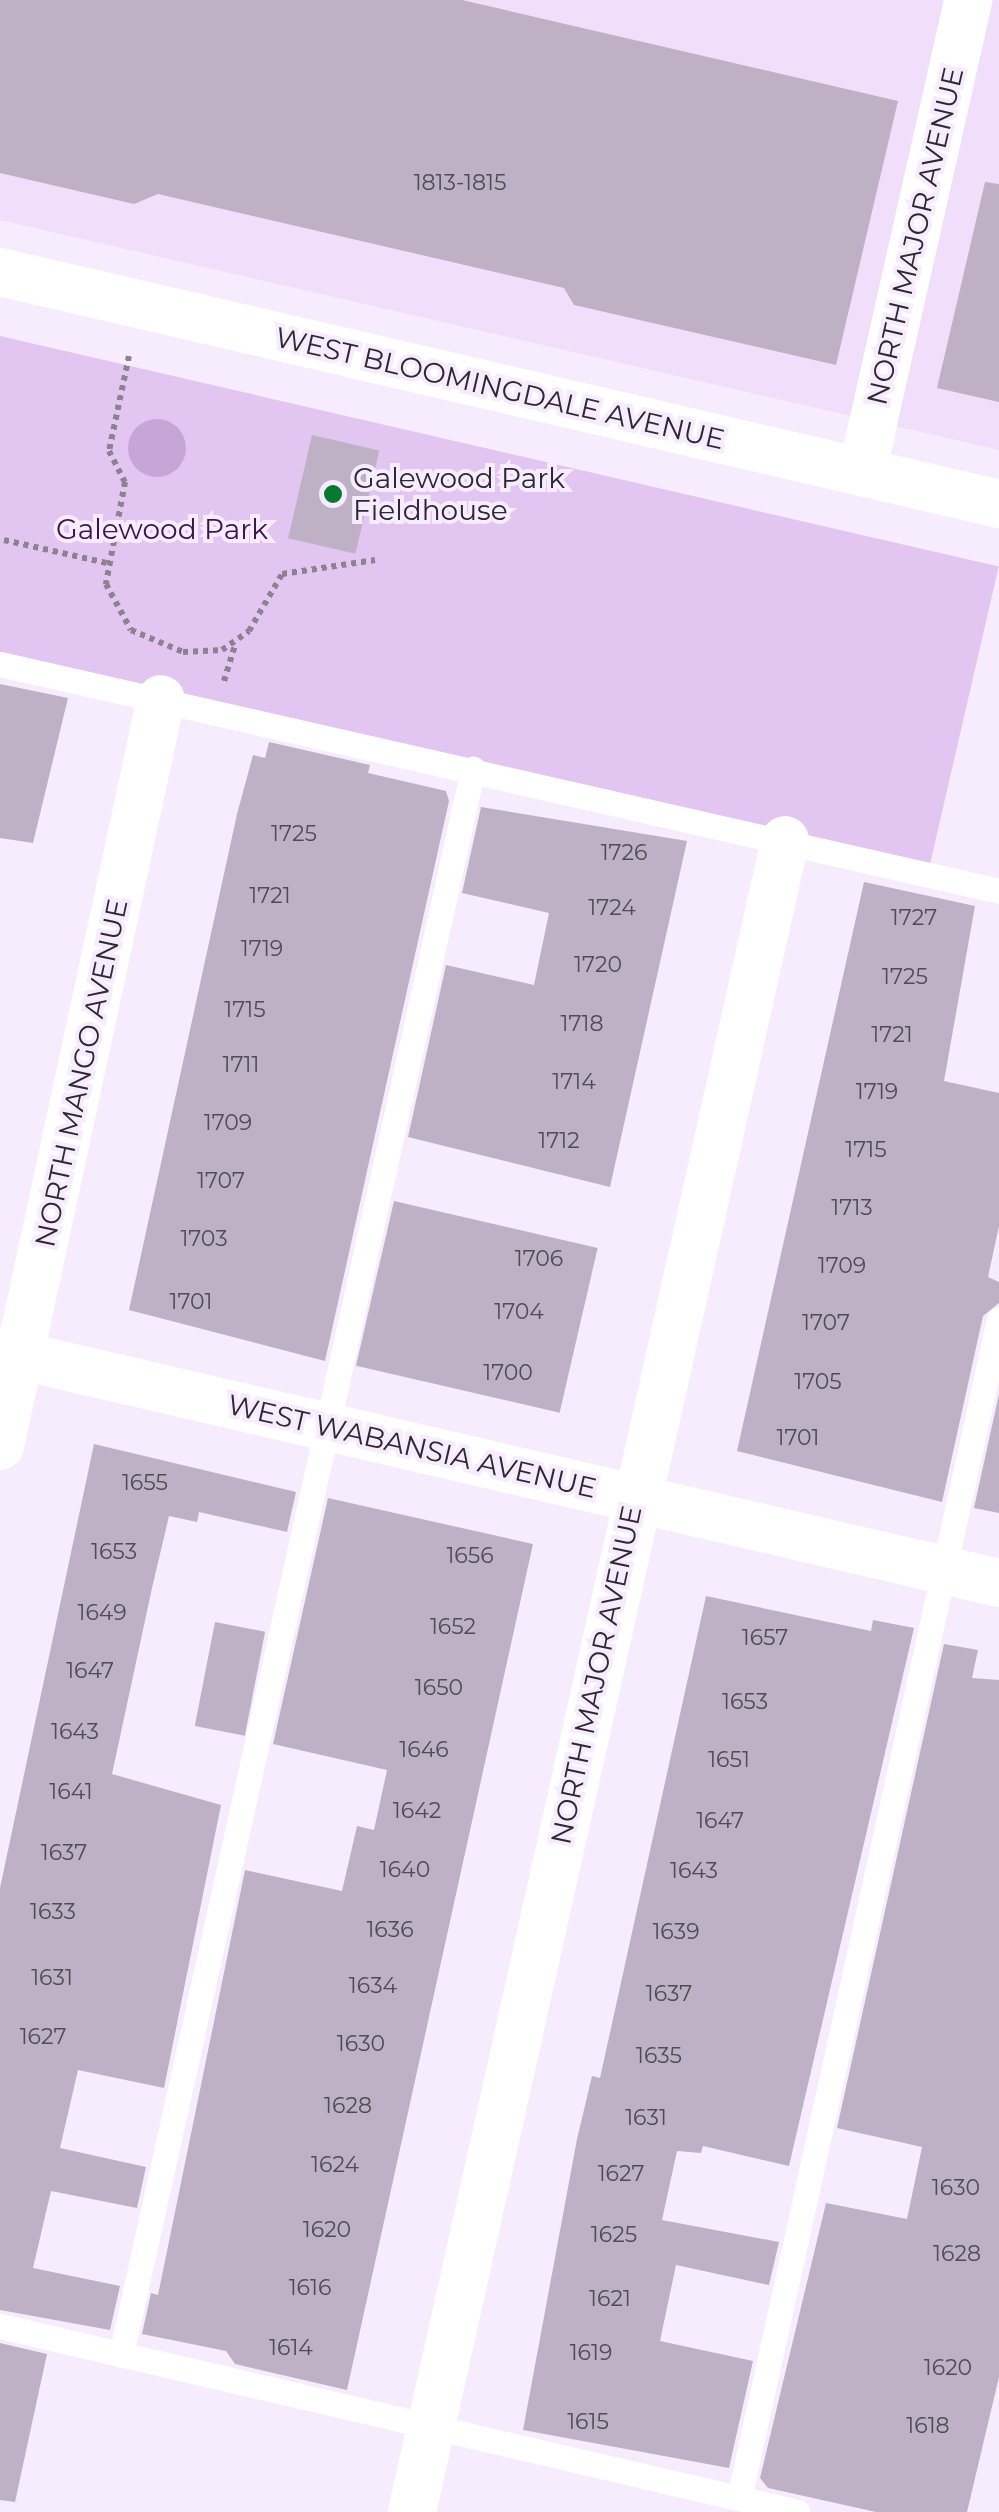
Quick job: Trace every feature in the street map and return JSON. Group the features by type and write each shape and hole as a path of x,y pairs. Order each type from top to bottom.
{"street":[{"name":"NORTH MAJOR AVENUE","path":"862,472 968,0"},
{"name":"WEST BLOOMINGDALE AVENUE","path":"0,272 999,504"},
{"name":"NORTH MANGO AVENUE","path":"0,1446 10,1353 161,699"},
{"name":"NORTH MAJOR AVENUE","path":"412,2512 785,840"},
{"name":"WEST WABANSIA AVENUE","path":"10,1353 999,1582"}],"lane":[{"path":"0,664 999,891"},
{"path":"121,2354 473,769"},
{"path":"739,2498 999,1318"},
{"path":"0,2326 798,2512"}],"path":[{"path":"130,356 108,451 125,482 107,562 108,598 132,630 166,648 204,653 235,644 282,574 375,560"},
{"path":"4,540 107,562"}],"shaded area":[{"path":"0,0 999,0 999,450 0,220"},
{"path":"157,419 177,428 186,448 177,468 157,477 137,468 128,448 137,428"}],"green space":[{"name":"Galewood Park","path":"0,336 999,567 929,871 0,656"}],"building":[{"path":"0,0 462,0 898,101 836,365 574,305 564,288 158,194 134,204 0,173"},
{"path":"985,182 999,184 999,402 937,388"},
{"name":"Galewood Park Fieldhouse","path":"312,435 379,451 355,554 288,538"},
{"path":"0,684 68,698 33,843 0,838"},
{"path":"269,742 370,765 368,773 446,791 449,801 325,1361 129,1310 237,814 253,755 265,758"},
{"path":"481,807 687,841 610,1187 408,1137 446,965 534,985 549,913 462,893"},
{"path":"864,882 975,906 944,1081 999,1093 999,1226 988,1277 999,1282 999,1303 983,1316 942,1502 737,1451"},
{"path":"394,1201 598,1248 560,1413 356,1366"},
{"path":"999,1394 999,1513 974,1508"},
{"path":"94,1444 296,1492 287,1532 199,1512 197,1522 169,1516 152,1588 112,1774 221,1805 164,2088 78,2070 60,2148 146,2167 137,2208 51,2191 33,2268 120,2286 110,2330 0,2310 0,1888"},
{"path":"328,1498 533,1544 347,2390 235,2364 226,2351 142,2334 151,2293 158,2295 245,1870 342,1891 357,1826 374,1830 387,1770 273,1744"},
{"path":"706,1596 871,1631 873,1620 914,1628 789,2166 703,2146 701,2153 677,2151 662,2220 779,2242 769,2285 676,2265 660,2341 753,2361 729,2468 523,2430 577,2139 592,2076 600,2078"},
{"path":"215,1622 265,1632 245,1736 195,1726"},
{"path":"944,1644 978,1650 972,1678 999,1680 999,2377 967,2512 876,2512 768,2488 760,2478 826,2203 907,2219 922,2147 837,2128"},
{"path":"0,2343 47,2354 15,2502 0,2500"}],"place":[{"name":"Galewood Park Fieldhouse","path":"333,494"}]}
